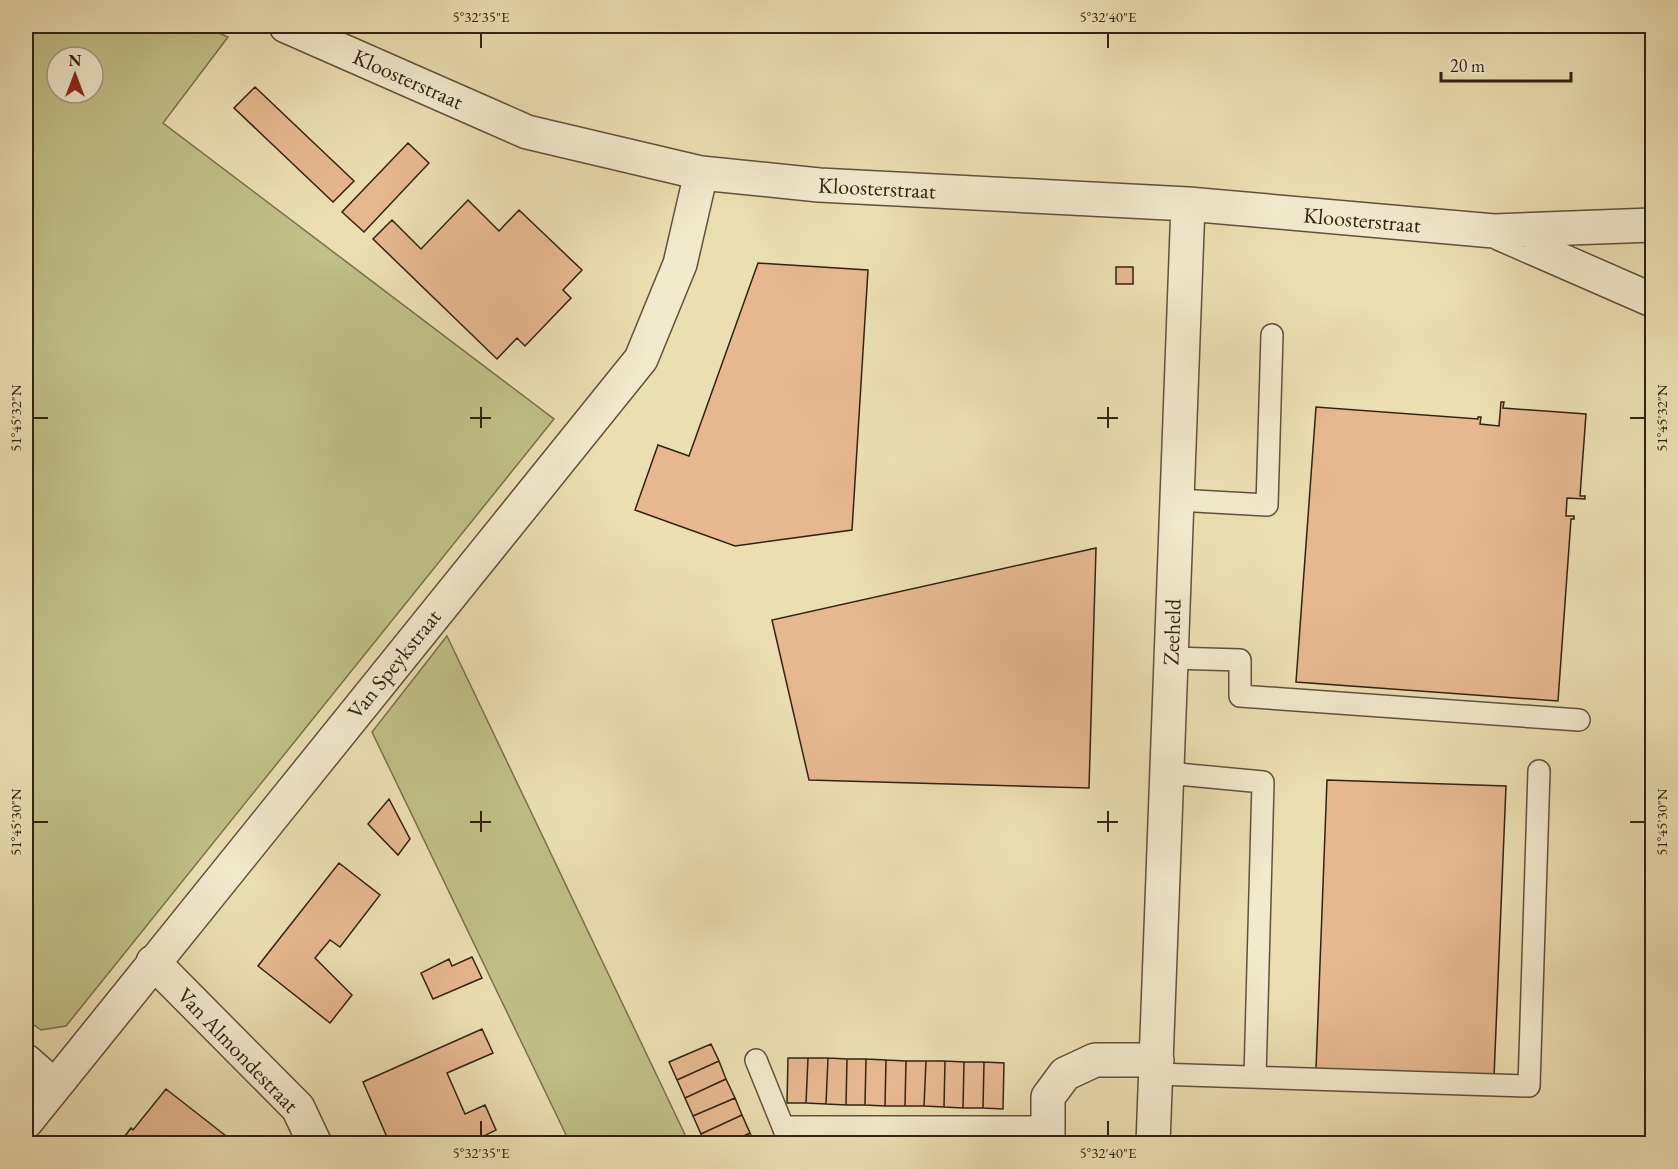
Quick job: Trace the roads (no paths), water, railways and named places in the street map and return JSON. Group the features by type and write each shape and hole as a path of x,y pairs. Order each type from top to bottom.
{"street":[{"name":"Kloosterstraat","path":"286,26 527,132 701,173 819,186 1188,204 1494,231 1653,225"},
{"name":"Van Speykstraat","path":"26,1122 641,359 680,264 701,173"},
{"name":"Zeeheld","path":"1153,1143 1188,204"},
{"name":"Kloosterstraat","path":"1494,231 1653,300"},
{"name":"Van Almondestraat","path":"153,962 298,1108 315,1143"},
{"path":"1048,1135 1048,1097 1065,1074 1095,1060 1157,1067"},
{"path":"26,1061 54,1086"}],"lane":[{"path":"1177,500 1267,505 1272,335"},
{"path":"1172,658 1240,660 1240,696 1579,720"},
{"path":"1157,1067 1255,1077 1529,1086 1539,771"},
{"path":"1167,773 1263,782 1255,1077"},
{"path":"756,1060 786,1135 1048,1135"}]}
